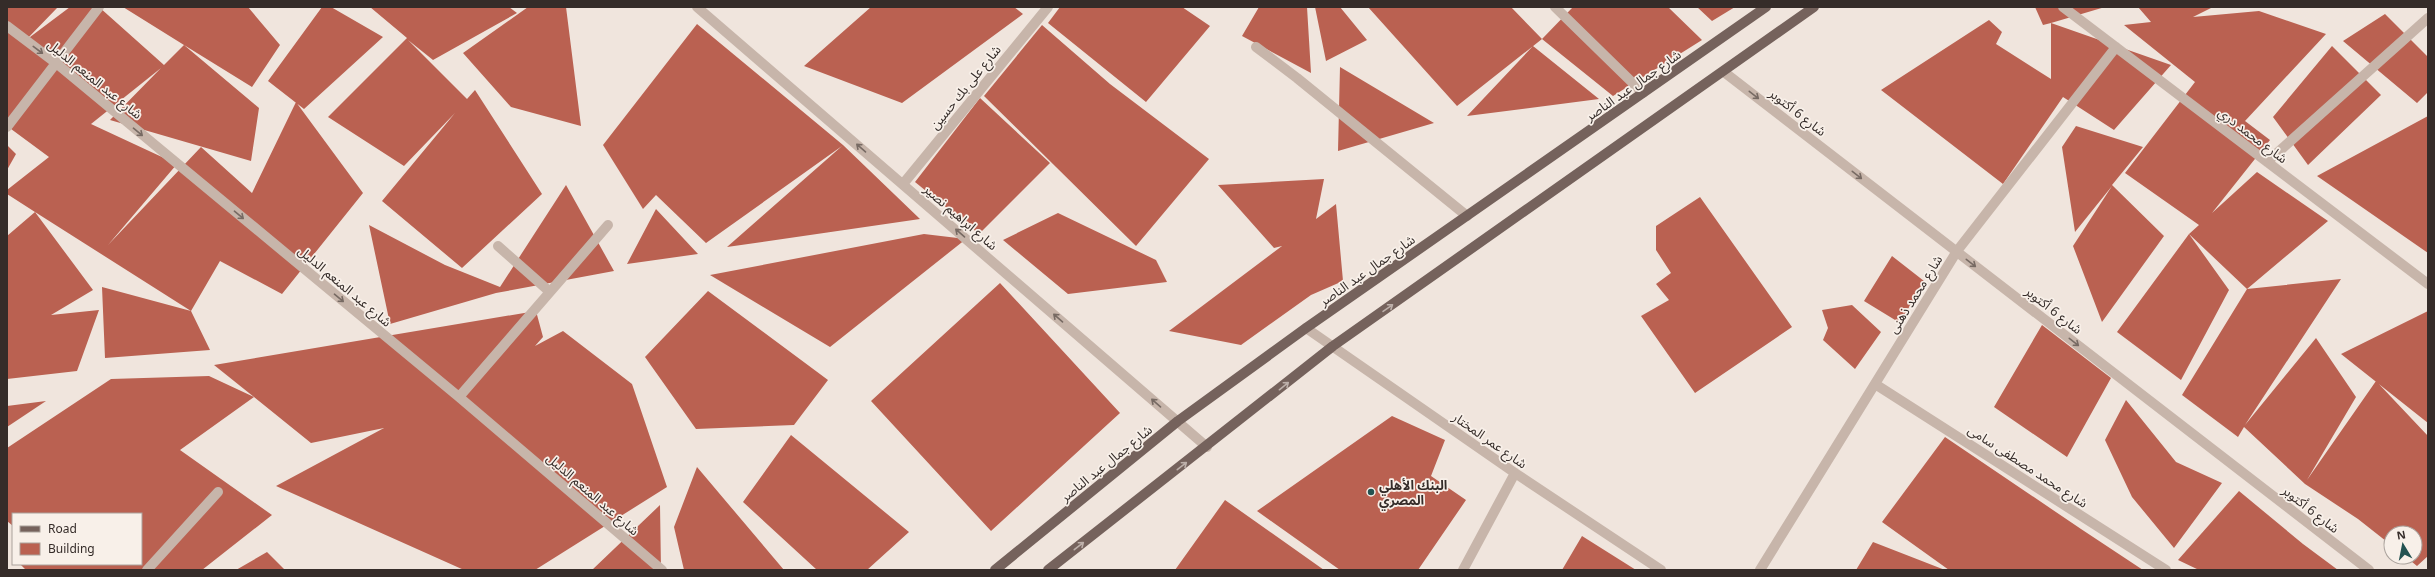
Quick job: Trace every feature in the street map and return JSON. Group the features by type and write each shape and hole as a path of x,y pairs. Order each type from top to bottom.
{"main road":[{"name":"شارع جمال عبد الناصر","path":"995,570 1178,421 1306,328 1766,7"},
{"path":"1048,570 1333,346 1724,72 1814,7"}],"street":[{"path":"7,127 99,7"},
{"name":"شارع ابراهيم نصير","path":"697,7 1207,446"},
{"name":"شارع على بك حسين","path":"903,184 1048,7"},
{"path":"1555,7 1643,93"},
{"name":"شارع محمد دري","path":"2063,7 2428,284"},
{"path":"2267,162 2428,18"},
{"name":"شارع عبد المنعم الدليل","path":"7,26 56,63 459,397 662,570"},
{"path":"1256,47 1297,78 1467,216"},
{"name":"شارع محمد ذهنى","path":"1760,570 1957,251 2116,47"},
{"name":"شارع 6 أكتوبر","path":"1724,72 2369,570"},
{"path":"459,397 608,225"},
{"path":"498,246 550,292"},
{"name":"شارع عمر المختار","path":"1306,328 1515,473 1661,570"},
{"name":"شارع محمد مصطفى سامى","path":"1875,384 2166,570"},
{"path":"1463,570 1515,473"},
{"path":"147,570 218,492"}],"building":[{"path":"7,7 58,7 26,40 70,7 99,7 164,65 184,45 259,108 251,161 110,120 161,68 91,124 177,164 108,245 201,147 252,193 296,102 363,193 282,294 220,261 191,311 7,194 7,190 49,157 7,126"},
{"path":"123,7 248,7 280,45 252,87"},
{"path":"322,7 331,7 383,37 304,109 268,81"},
{"path":"370,7 509,7 517,13 433,60 408,40 467,99 475,90 542,194 462,268 382,201 455,113 404,166 328,117 407,38"},
{"path":"528,7 566,7 581,126 511,107 463,53"},
{"path":"871,7 1014,7 1023,14 902,103 804,66"},
{"path":"1060,7 1182,7 1210,26 1146,102 1048,23"},
{"path":"1259,7 1307,7 1311,73 1242,36"},
{"path":"1315,7 1340,7 1367,40 1326,61"},
{"path":"1368,7 1511,7 1542,39 1457,106"},
{"path":"1573,7 1668,7 1702,40 1613,96 1542,39"},
{"path":"1697,7 1735,7 1712,21"},
{"path":"2035,7 2105,7 2043,25"},
{"path":"2138,7 2213,7 2193,17 2259,11 2326,34 2245,121 2270,140 2212,213 2257,172 2328,221 2247,289 2189,234 2199,225 2125,173 2195,82 2124,25 2151,22"},
{"path":"2385,14 2428,57 2428,92 2417,103 2343,41"},
{"path":"1989,20 2002,32 1996,44 2051,79 2051,23 2171,65 2114,130 2063,97 2003,184 1881,90"},
{"path":"697,24 843,145 920,219 727,247 842,146 706,243 656,195 643,209 603,145"},
{"path":"1042,25 1110,84 1209,159 1136,246 984,96"},
{"path":"1533,46 1599,99 1467,116"},
{"path":"2332,46 2381,95 2308,165 2273,117"},
{"path":"1340,67 1434,123 1338,151"},
{"path":"980,98 1050,163 979,234 915,182"},
{"path":"2428,116 2428,253 2317,176"},
{"path":"2076,126 2143,147 2112,185 2164,236 2102,322 2073,246 2112,186 2075,232 2062,147"},
{"path":"7,145 16,154 7,170"},
{"path":"1324,179 1316,219 1336,204 1343,281 1311,295 1241,345 1169,331 1282,246 1274,248 1218,185"},
{"path":"566,185 614,271 496,293 390,324 369,225 445,265 500,287"},
{"path":"1700,197 1792,327 1695,393 1641,316 1669,300 1656,284 1671,273 1656,250 1656,226"},
{"path":"656,209 698,254 627,264"},
{"path":"35,212 93,290 51,315 99,310 77,371 7,379 7,236"},
{"path":"1058,213 1156,260 1167,282 1068,294 1003,240"},
{"path":"924,234 966,239 830,347 710,275"},
{"path":"2189,234 2229,290 2181,380 2117,332"},
{"path":"1892,256 1924,281 1900,323 1864,301"},
{"path":"2341,279 2245,425 2316,338 2356,397 2307,480 2376,381 2428,436 2428,556 2423,561 2423,525 2383,525 2383,539 2358,519 2305,484 2244,427 2238,437 2182,395 2247,289"},
{"path":"1000,283 1120,413 991,531 871,401"},
{"path":"102,287 191,311 210,350 105,358"},
{"path":"708,291 828,380 794,425 696,429 645,357"},
{"path":"1852,305 1881,332 1855,369 1823,340 1828,328 1822,310"},
{"path":"536,311 543,337 535,346 563,331 632,384 667,487 535,570 464,570 276,486 384,428 311,443 214,365"},
{"path":"2428,311 2428,423 2341,354"},
{"path":"2042,325 2111,378 2067,457 1994,407"},
{"path":"209,376 254,397 180,450 272,515 202,570 26,570 21,565 142,565 142,513 12,513 12,525 7,521 7,448 111,379"},
{"path":"2126,400 2176,462 2222,483 2174,548 2132,497 2105,440"},
{"path":"46,401 7,427 7,406"},
{"path":"1392,416 1445,440 1431,476 1466,500 1418,570 1340,570 1257,511"},
{"path":"791,435 909,532 867,570 817,570 743,502"},
{"path":"1945,437 2143,570 1949,570 1882,522"},
{"path":"697,467 784,570 684,570 674,527"},
{"path":"2239,491 2303,544 2338,570 2199,570 2178,560"},
{"path":"1225,500 1324,570 1175,570"},
{"path":"660,505 661,570 592,570"},
{"path":"1582,536 1636,570 1562,570"},
{"path":"1873,542 1945,570 1856,570"},
{"path":"267,552 285,570 236,570"}],"place":[{"name":"البنك الأهلي المصري","path":"1371,492"}]}
